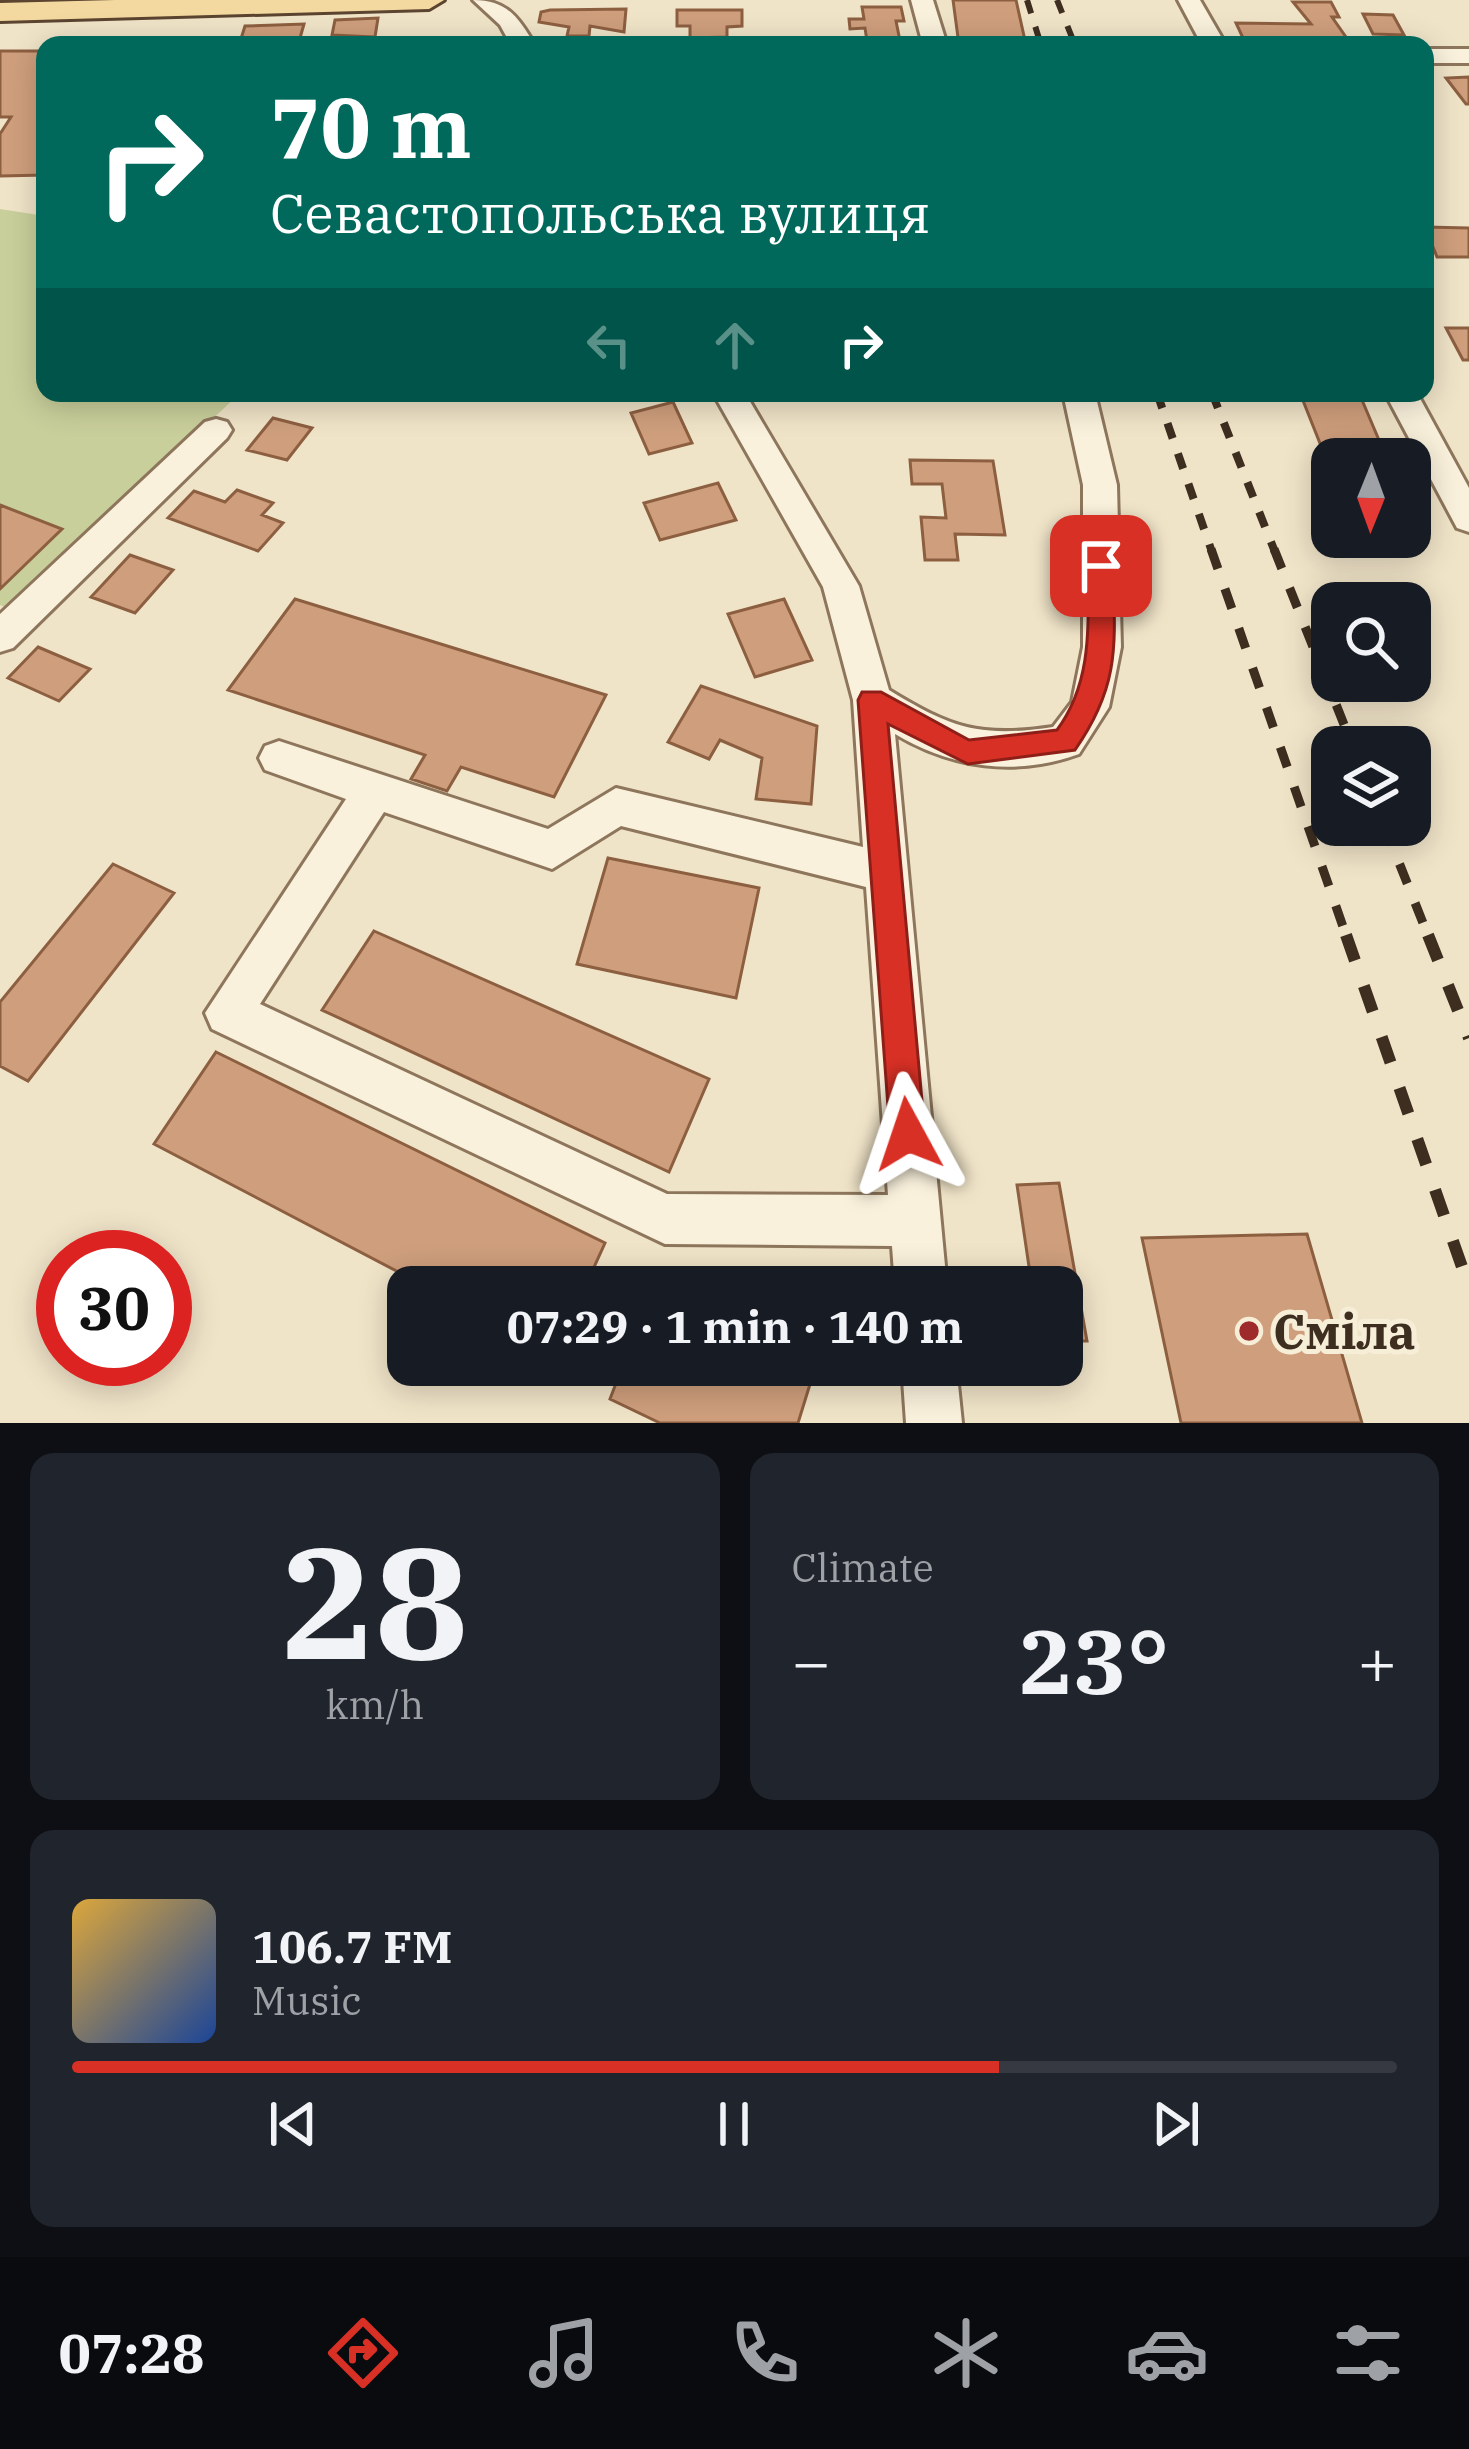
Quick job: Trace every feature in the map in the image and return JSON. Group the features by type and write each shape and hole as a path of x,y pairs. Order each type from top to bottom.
{"main road":[{"path":"0,12 429,0"}],"street":[{"path":"484,0 509,21 518,36"},
{"path":"922,0 932,36"},
{"path":"1189,0 1209,36"},
{"path":"1434,56 1469,56"},
{"path":"734,402 841,586 872,700 919,1266"},
{"path":"872,700 925,733 968,752 1065,742 1090,707 1102,646 1100,485 1081,402"},
{"path":"1406,402 1469,519"},
{"path":"0,637 216,430"},
{"path":"279,758 552,850 616,806 885,872"},
{"path":"374,793 228,1013 665,1220 915,1221"},
{"path":"931,1386 934,1423"}],"green space":[{"path":"0,209 36,215 36,402 231,402 11,610 0,605"}],"building":[{"path":"953,0 1016,0 1024,36 958,36"},
{"path":"1293,2 1331,2 1339,17 1332,17 1345,36 1242,36 1236,23 1311,24"},
{"path":"862,7 901,7 904,21 896,21 899,36 866,36 865,28 850,29 849,19 864,19"},
{"path":"626,9 624,32 590,26 589,36 567,36 569,27 539,22 541,12 550,10"},
{"path":"677,10 742,10 742,26 727,27 727,36 690,36 690,26 677,26"},
{"path":"1363,14 1393,15 1404,35 1373,34"},
{"path":"378,18 375,36 332,35 335,20"},
{"path":"304,24 301,36 242,36 245,26"},
{"path":"0,51 36,51 36,175 0,176 0,134 11,117 0,117"},
{"path":"1469,77 1469,104 1466,104 1446,78"},
{"path":"1434,227 1469,228 1469,257 1437,257"},
{"path":"1446,328 1469,328 1469,360 1463,360"},
{"path":"673,402 692,443 649,454 631,413"},
{"path":"1304,402 1363,402 1378,438 1318,438"},
{"path":"273,418 312,428 287,460 247,450"},
{"path":"910,460 993,461 1005,535 955,534 958,560 925,560 921,517 946,518 942,484 912,484"},
{"path":"718,483 736,520 660,540 644,503"},
{"path":"237,490 273,503 262,515 283,523 258,551 168,518 194,491 225,502"},
{"path":"0,505 62,529 0,589"},
{"path":"130,555 173,570 135,613 91,597"},
{"path":"295,599 606,695 554,797 461,767 447,791 411,779 425,755 228,690"},
{"path":"784,599 812,660 755,677 728,614"},
{"path":"38,647 90,669 59,701 8,678"},
{"path":"701,686 817,726 811,804 756,799 762,758 720,740 709,759 668,742"},
{"path":"608,858 759,888 736,998 577,964"},
{"path":"113,864 174,893 28,1081 0,1066 0,1002"},
{"path":"374,931 709,1079 669,1172 322,1010"},
{"path":"216,1052 605,1243 595,1266 387,1266 154,1144"},
{"path":"1059,1183 1074,1266 1029,1266 1017,1185"},
{"name":"Сміла","path":"1307,1234 1362,1423 1181,1423 1142,1238"},
{"path":"615,1386 809,1386 798,1423 660,1423 610,1399"}],"railway":[{"path":"1027,0 1038,36"},
{"path":"1057,0 1071,36"},
{"path":"1160,402 1212,552"},
{"path":"1216,402 1275,552"},
{"path":"1211,549 1347,938"},
{"path":"1274,549 1345,726"},
{"path":"1392,846 1429,938"},
{"path":"1346,935 1469,1287"},
{"path":"1428,935 1469,1038"}],"place":[{"name":"Сміла","path":"1249,1331"}],"route":[{"path":"908,1134 872,700 925,733 968,752 1065,742 1090,707 1102,646 1101,566"}]}
